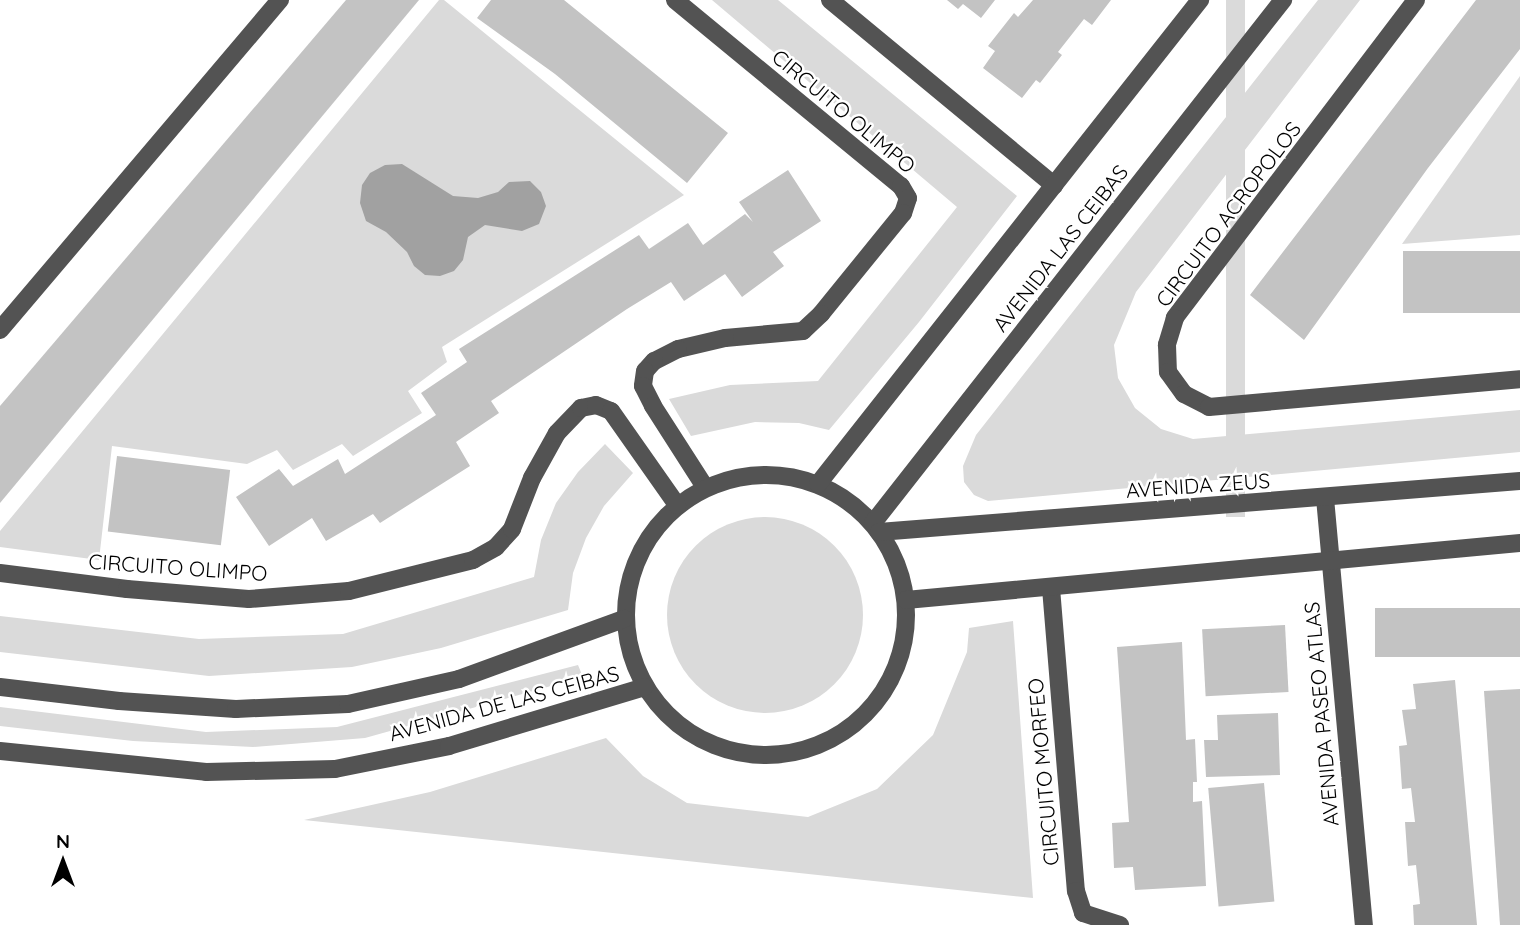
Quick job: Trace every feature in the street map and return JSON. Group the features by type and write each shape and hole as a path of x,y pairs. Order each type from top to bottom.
{"street":[{"path":"0,330 280,0"},
{"name":"CIRCUITO OLIMPO","path":"675,0 901,186 908,198 903,213 821,314 803,331 725,338 678,349 654,361 645,371 643,386 653,406 705,487"},
{"path":"830,0 1054,185"},
{"name":"AVENIDA LAS CEIBAS","path":"818,484 1200,0"},
{"name":"AVENIDA LAS CEIBAS","path":"876,527 1283,0"},
{"name":"CIRCUITO ACROPOLOS","path":"1416,0 1175,318 1167,345 1168,372 1184,394 1209,407 1520,379"},
{"name":"CIRCUITO OLIMPO","path":"0,573 127,589 249,599 349,591 473,560 496,547 512,529 532,478 557,433 581,408 596,405 611,411 677,505"},
{"path":"780,475 818,484 848,500 876,527 897,563 906,600 903,647 884,690 852,726 810,748 763,755 716,747 675,723 644,687 630,654 624,619 637,555 677,505 705,487 742,476 780,475"},
{"name":"AVENIDA ZEUS","path":"876,527 1325,498 1520,481"},
{"name":"AVENIDA PASEO ATLAS","path":"1325,498 1364,925"},
{"path":"906,600 1520,543"},
{"name":"CIRCUITO MORFEO","path":"1051,588 1076,891 1083,913 1120,925"},
{"name":"AVENIDA DE LAS CEIBAS","path":"0,687 119,701 236,709 348,704 459,678 624,619"},
{"name":"AVENIDA DE LAS CEIBAS","path":"0,751 206,772 335,769 449,746 644,687"}],"shaded area":[{"path":"439,0 444,0 684,195 442,347 447,362 408,391 422,413 353,456 342,444 293,470 277,450 247,464 112,446 99,560 0,547 0,531"},
{"path":"712,0 778,0 1017,196 919,322 829,430 799,423 755,422 691,436 669,399 730,385 818,381 957,207"},
{"path":"1226,0 1245,0 1245,517 1226,517"},
{"path":"1318,0 1360,0 1136,292 1114,345 1118,378 1135,408 1161,429 1193,439 1520,410 1520,452 988,501 974,495 964,482 963,466 976,435"},
{"path":"1520,76 1520,235 1402,244"},
{"path":"402,164 453,196 478,198 498,192 509,182 530,181 541,192 546,206 539,224 522,231 485,225 468,237 463,260 454,271 440,276 425,275 414,266 407,252 386,232 366,221 360,203 362,185 370,173 385,165"},
{"path":"605,444 633,473 604,506 586,538 573,573 568,610 441,648 352,667 209,676 0,652 0,616 199,639 343,634 534,577 541,540 556,503 578,472"},
{"path":"765,517 802,525 834,546 855,578 863,615 855,652 834,684 802,705 765,713 728,705 696,684 675,652 667,615 675,578 696,546 728,525"},
{"path":"1013,621 1033,898 304,820 430,792 606,738 643,776 687,803 808,817 877,789 933,735 967,652 969,628"},
{"path":"578,665 583,677 365,738 253,747 133,741 0,726 0,707 206,732 337,727"}],"building":[{"path":"346,0 419,0 0,503 0,406"},
{"path":"491,0 564,0 728,133 687,183 555,74 477,18"},
{"path":"947,0 995,0 981,18 963,4 958,9"},
{"path":"1033,0 1111,0 1092,25 1084,19 1058,52 1062,55 1040,83 1036,80 1022,98 983,68 995,51 988,46 1014,13 1018,17"},
{"path":"1476,0 1520,0 1520,49 1428,168 1304,340 1250,295"},
{"path":"788,170 821,221 773,252 784,266 742,297 725,274 684,301 671,282 627,309 491,401 499,413 456,442 470,466 380,523 373,514 326,541 312,518 269,546 236,497 279,469 293,486 338,459 345,474 436,415 421,393 467,362 459,349 639,235 649,249 688,223 703,245 745,214 753,222 739,202"},
{"path":"1403,251 1520,251 1520,313 1403,313"},
{"path":"117,456 230,470 221,545 108,531"},
{"path":"1375,608 1520,608 1520,657 1375,657"},
{"path":"1285,625 1289,692 1206,696 1202,629"},
{"path":"1182,642 1186,740 1195,739 1197,782 1193,782 1193,802 1202,801 1206,886 1135,890 1133,867 1114,868 1112,823 1129,822 1117,647"},
{"path":"1455,680 1477,925 1414,925 1413,905 1420,904 1416,865 1408,866 1405,822 1415,822 1411,788 1402,789 1399,746 1407,745 1402,710 1416,709 1413,684"},
{"path":"1520,689 1520,925 1500,925 1484,691"},
{"path":"1278,713 1280,775 1206,777 1204,740 1218,740 1217,715"},
{"path":"1264,783 1274,902 1219,906 1208,788"}]}
